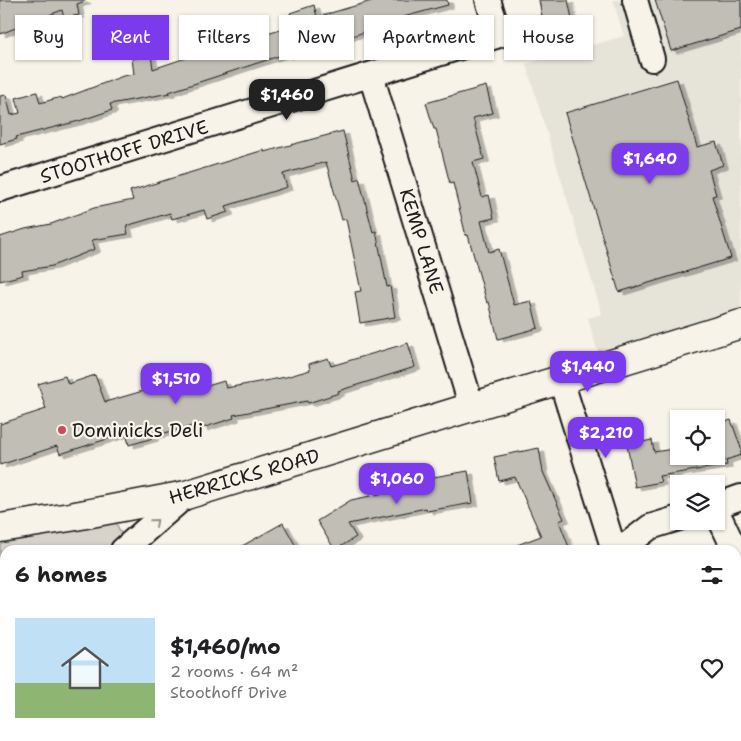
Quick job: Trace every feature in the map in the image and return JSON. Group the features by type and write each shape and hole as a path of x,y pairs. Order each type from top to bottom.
{"main road":[{"name":"HERRICKS ROAD","path":"0,528 186,495 741,324"}],"street":[{"name":"STOOTHOFF DRIVE","path":"0,189 499,35 488,0"},
{"path":"635,0 652,59"},
{"name":"KEMP LANE","path":"371,74 472,408"},
{"path":"561,380 612,545"},
{"path":"129,545 186,495"},
{"path":"725,503 741,497"},
{"path":"627,545 650,527 670,521"},
{"path":"725,528 733,545"}],"shaded area":[{"path":"613,0 741,0 741,324 602,367 588,318 602,314 526,64 540,60 593,60 593,45 624,36"},
{"path":"112,515 124,539 117,545 0,545 0,534"}],"building":[{"path":"0,0 85,0 77,4 79,15 63,15 62,10 49,15 15,15 15,28 0,34"},
{"path":"375,0 447,0 448,5 411,15 364,15 364,32 354,35 354,15 324,15"},
{"path":"539,0 568,0 571,15 542,15"},
{"path":"655,0 741,0 741,30 671,51"},
{"path":"314,5 316,15 291,15 290,13"},
{"path":"279,29 279,56 269,59 269,32"},
{"path":"132,60 152,60 153,69 180,60 267,60 170,93 110,104 112,110 79,121 16,137 17,139 0,144 0,96 6,95 11,115 20,113 16,98 37,92 40,103 61,97 62,99 123,76 134,74"},
{"path":"677,79 697,147 716,142 723,165 709,170 716,195 712,196 731,258 619,292 565,113"},
{"path":"486,86 493,113 473,118 484,159 473,162 482,197 489,195 494,218 481,221 489,252 499,249 514,305 531,301 538,328 498,339 489,302 487,303 468,235 466,236 453,183 450,184 436,129 434,129 426,103"},
{"path":"343,131 355,180 359,178 373,232 376,231 387,287 390,286 395,317 360,323 355,292 361,291 346,219 342,220 326,162 283,174 287,187 226,206 228,212 207,219 204,210 172,219 170,213 126,226 128,234 92,240 95,249 52,266 22,271 23,275 0,281 0,237 25,229 51,224 94,208 133,200 130,191 264,150 264,152"},
{"path":"408,343 415,367 338,391 339,393 308,403 307,401 233,415 234,418 202,428 201,424 152,436 153,438 129,445 126,433 60,454 57,446 0,465 0,424 46,409 38,384 65,376 68,384 95,375 105,402 174,382 177,395 224,381 226,388 286,377 310,370 309,364 328,358 331,366"},
{"path":"731,420 741,448 741,455 726,460 727,465 659,476 661,482 635,487 627,445 652,440 654,452 670,449 670,465 725,465 725,422"},
{"path":"539,448 543,472 564,519 559,521 568,545 517,545 541,536 515,477 499,481 494,457"},
{"path":"468,471 473,503 427,511 426,508 348,524 356,537 343,545 332,545 317,521 351,500 423,485 422,479"},
{"path":"283,523 295,545 244,545"}],"place":[{"name":"Dominicks Deli","path":"62,430"}]}
